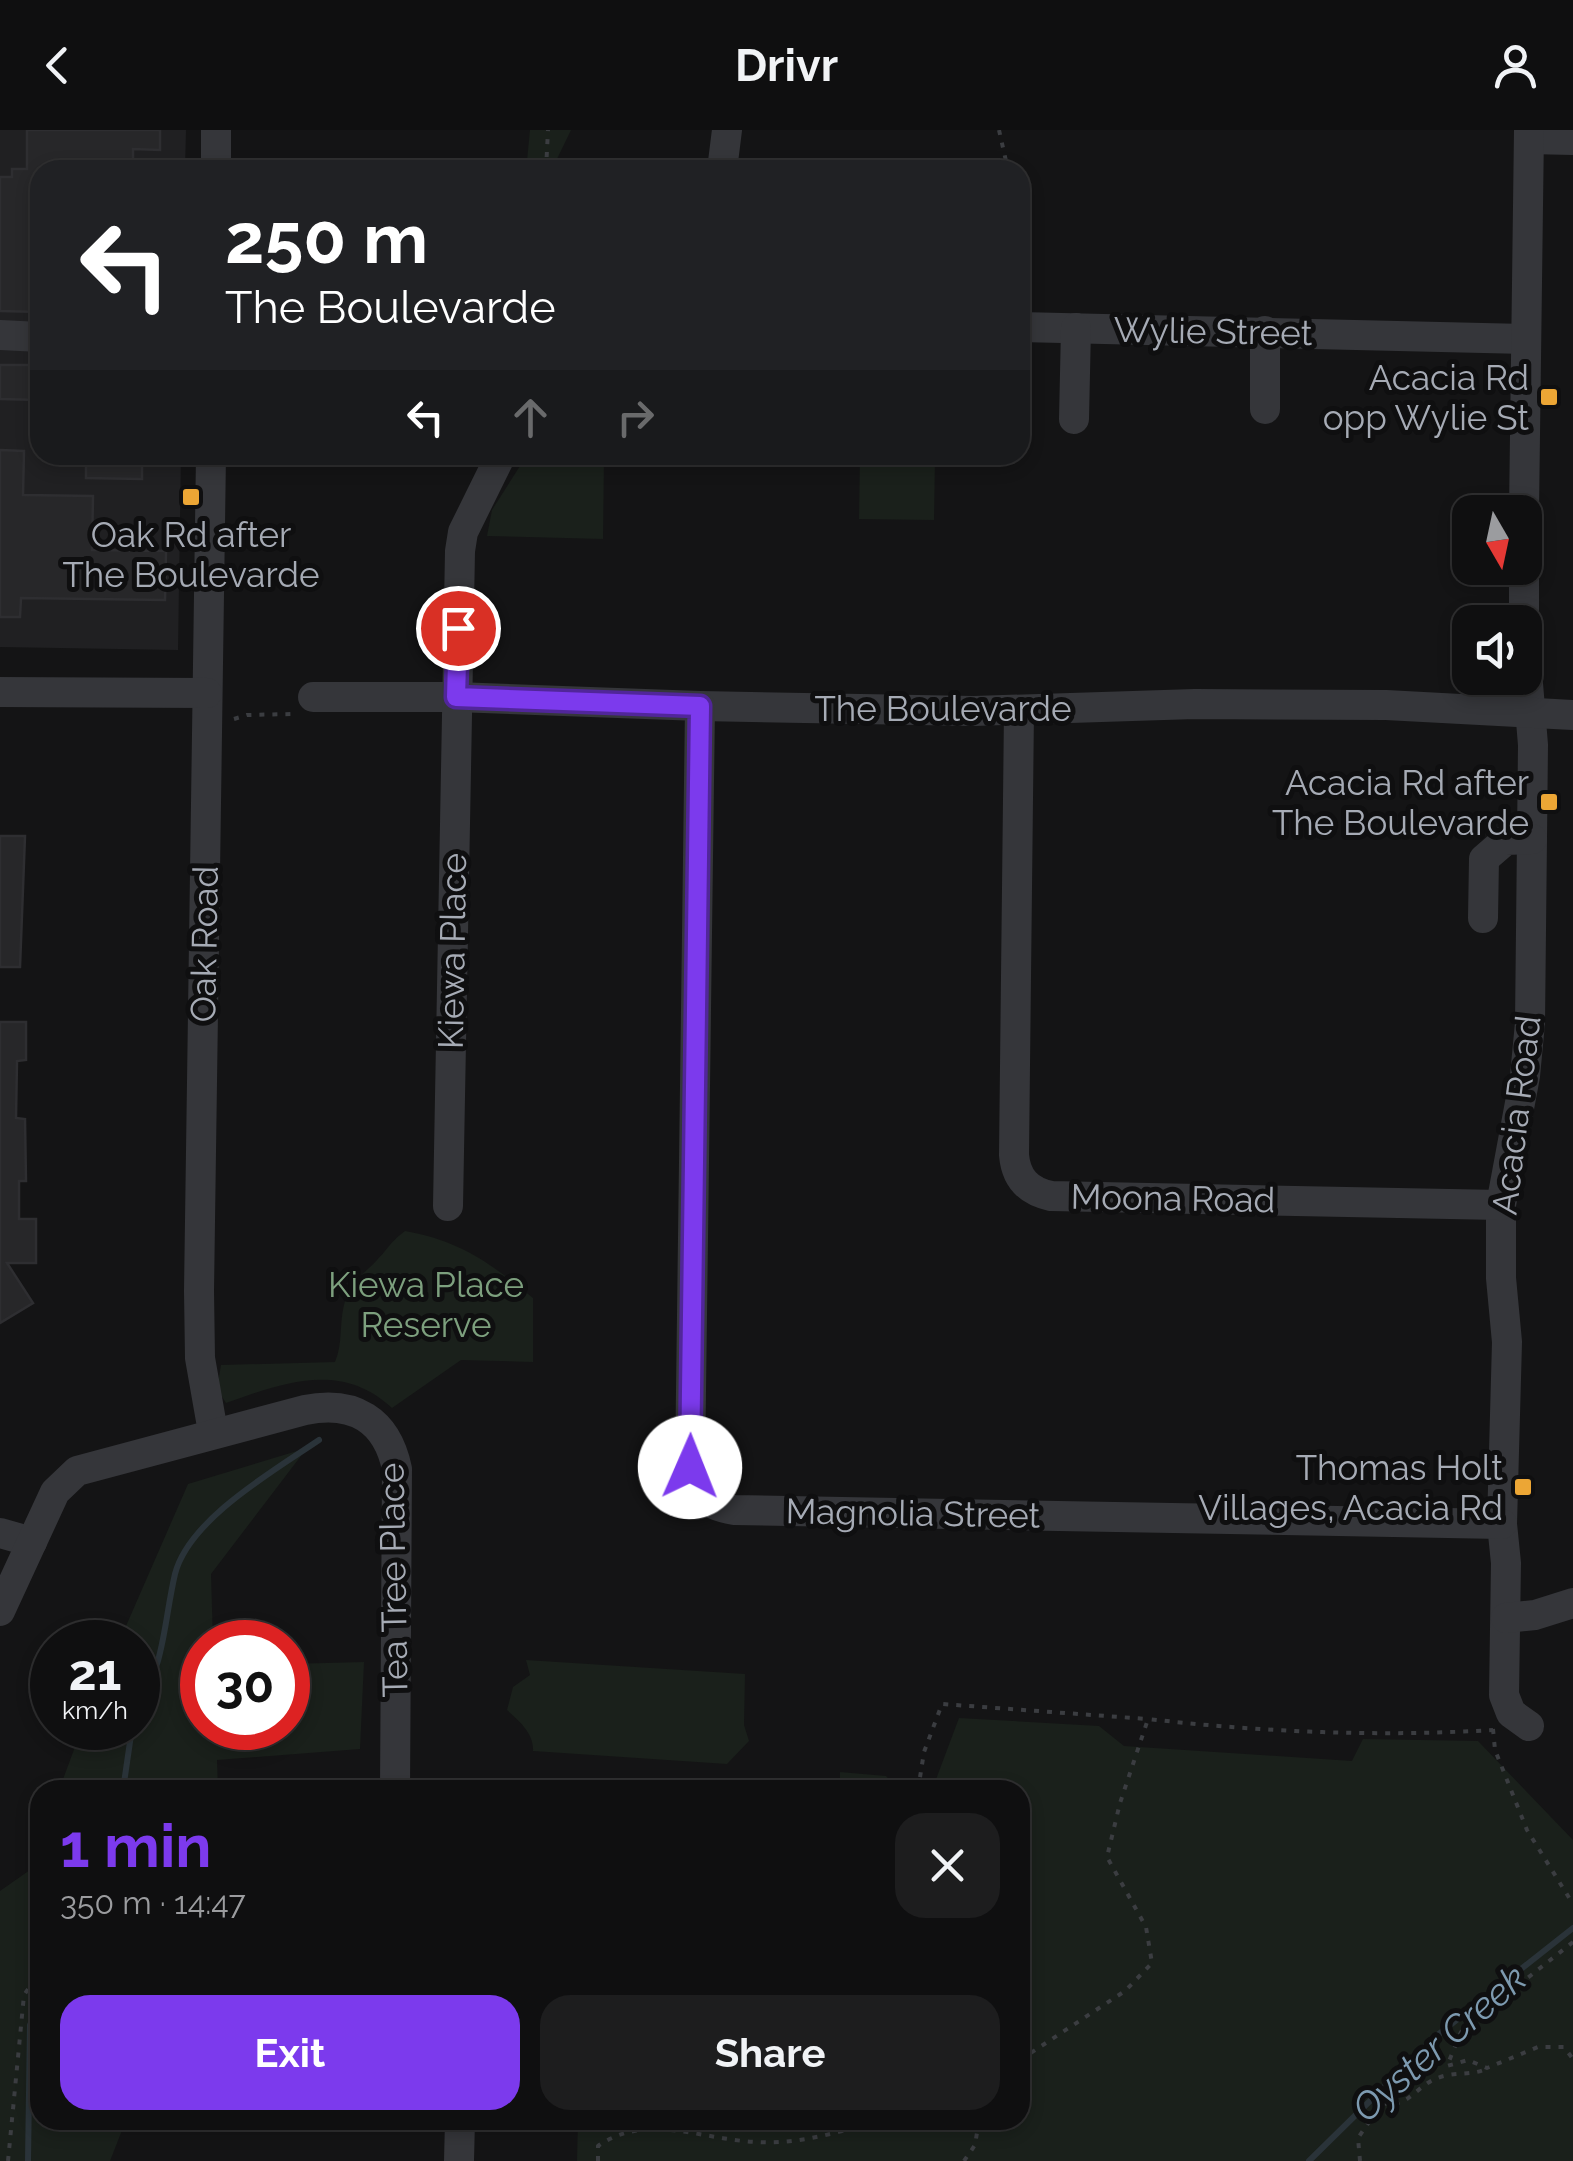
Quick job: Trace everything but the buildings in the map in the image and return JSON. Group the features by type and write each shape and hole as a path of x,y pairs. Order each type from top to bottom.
{"street":[{"path":"216,130 216,160"},
{"path":"723,160 727,130"},
{"path":"1524,495 1529,135 1573,140"},
{"name":"Wylie Street","path":"1030,327 1526,339"},
{"path":"1074,418 1076,328"},
{"path":"1264,331 1264,410"},
{"path":"0,335 30,336"},
{"name":"Oak Road","path":"211,465 200,1358 214,1432"},
{"name":"Kiewa Place","path":"448,1206 456,697 463,532 496,465"},
{"path":"0,692 207,694"},
{"name":"Acacia Road","path":"1529,695 1532,839 1529,1040 1501,1205 1501,1278 1507,1342 1502,1524 1504,1695 1510,1712 1529,1726"},
{"name":"The Boulevarde","path":"314,696 1019,710 1274,704 1482,708 1573,715"},
{"name":"Magnolia Street","path":"700,706 690,1467 699,1495 718,1508 734,1510 1502,1524"},
{"name":"Moona Road","path":"1019,710 1014,1155 1019,1177 1028,1186 1051,1196 1501,1205"},
{"path":"1483,918 1484,859 1506,840 1532,839"},
{"name":"Tea Tree Place","path":"0,1611 55,1492 77,1472 214,1432 328,1407 364,1417 374,1423 390,1444 398,1492 394,1780"},
{"path":"0,1533 32,1542"},
{"path":"1506,1618 1534,1615 1573,1603"},
{"path":"459,2161 460,2130"}],"path":[{"path":"546,160 548,130"},
{"path":"999,130 1006,160"},
{"path":"208,727 247,716 313,716 314,696"},
{"path":"920,1780 924,1752 942,1704 1305,1732 1414,1735 1493,1730 1495,1750 1527,1830 1573,1904"},
{"path":"1030,2053 1125,1991 1152,1963 1146,1927 1107,1857 1148,1719"},
{"path":"1487,2068 1468,2060 1446,2066 1461,2032 1476,2024 1492,2006 1573,1942"},
{"path":"8,2161 24,1995 30,1986"},
{"path":"1360,2161 1358,2138 1382,2103 1394,2106 1452,2072 1477,2073 1538,2047 1564,2047 1573,2059"},
{"path":"598,2161 598,2146 615,2134 641,2130"},
{"path":"680,2130 776,2142 810,2139 842,2130"},
{"path":"964,2161 975,2145 977,2130"}],"shaded area":[{"path":"0,130 186,130 185,160 30,160 30,465 181,465 178,650 0,647"}],"green space":[{"path":"530,130 571,130 556,160 527,160"},
{"path":"521,465 604,465 603,539 487,536 492,510"},
{"path":"860,465 935,465 934,520 859,519"},
{"name":"Kiewa Place Reserve","path":"405,1231 459,1247 533,1298 533,1362 461,1360 392,1408 373,1393 333,1380 291,1383 226,1403 217,1389 221,1365 335,1362 350,1288"},
{"path":"307,1448 211,1574 212,1620 180,1620 180,1750 310,1750 310,1663 364,1662 360,1749 217,1760 218,1780 63,1780 74,1750 160,1750 160,1620 129,1620 188,1484"},
{"path":"526,1660 745,1674 744,1725 749,1741 727,1764 533,1751 528,1733 507,1710 513,1687 530,1675"},
{"path":"959,1718 1099,1726 1124,1746 1352,1761 1363,1739 1478,1741 1573,1840 1573,2161 577,2161 578,2130 1030,2130 1030,1780 936,1780"},
{"path":"840,1772 886,1776 889,1780 840,1780"},
{"path":"30,1870 30,2130 122,2130 110,2161 0,2161 0,1891"}],"waterway":[{"path":"160,1653 175,1574 197,1534 258,1481 319,1440"},
{"path":"124,1780 129,1750"},
{"name":"Oyster Creek","path":"1309,2161 1435,2037 1573,1928"},
{"path":"28,2161 30,2025"}],"place":[{"name":"Acacia Rd opp Wylie St","path":"1549,397"},
{"name":"Oak Rd after The Boulevarde","path":"191,497"},
{"name":"Acacia Rd after The Boulevarde","path":"1549,802"},
{"name":"Thomas Holt Villages, Acacia Rd","path":"1523,1487"}],"route":[{"path":"458,628 456,697 700,706 690,1467"}]}
